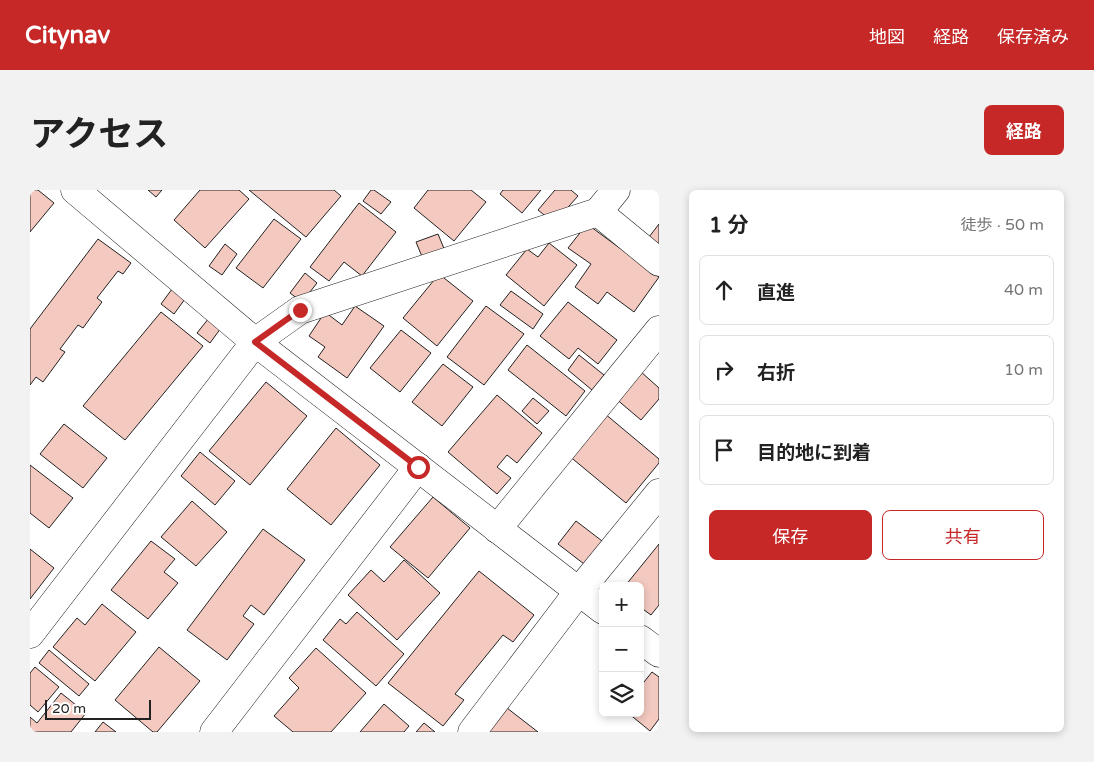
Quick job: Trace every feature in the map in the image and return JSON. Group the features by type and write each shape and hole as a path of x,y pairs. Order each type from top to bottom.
{"street":[{"path":"75,190 255,342 599,607"},
{"path":"30,634 255,342 300,310 598,212 616,190"},
{"path":"598,212 659,262"},
{"path":"497,528 659,330"},
{"path":"214,732 418,467"},
{"path":"472,732 579,591 659,493"},
{"path":"644,641 659,653"}],"building":[{"path":"30,190 38,190 54,203 30,232"},
{"path":"148,190 162,190 156,197"},
{"path":"200,190 239,190 249,199 205,248 174,220"},
{"path":"249,190 334,190 341,196 306,237"},
{"path":"371,190 374,190 391,202 381,214 363,201"},
{"path":"428,190 471,190 486,202 454,241 414,208"},
{"path":"503,190 541,190 522,213 500,194"},
{"path":"555,190 571,190 578,196 554,223 538,210"},
{"path":"359,203 396,232 362,276 344,262 329,281 310,267"},
{"path":"274,219 301,239 263,288 236,268"},
{"path":"587,224 659,277 634,312 607,292 598,304 575,287 591,264 568,248"},
{"path":"659,224 659,245 649,237"},
{"path":"438,234 445,251 423,259 416,242"},
{"path":"98,239 131,263 123,274 118,271 97,298 102,302 83,328 78,325 60,349 65,352 43,382 36,377 30,385 30,329"},
{"path":"549,243 577,265 544,306 506,275 527,249 538,257"},
{"path":"225,244 237,254 222,275 209,266"},
{"path":"305,273 317,283 302,302 290,293"},
{"path":"439,274 473,301 437,346 403,318"},
{"path":"172,289 185,299 174,314 161,304"},
{"path":"511,291 543,314 533,329 500,305"},
{"path":"568,302 617,340 598,364 578,348 569,359 540,336"},
{"path":"355,306 384,326 347,378 318,357 325,347 309,336 325,312 342,325"},
{"path":"486,306 524,334 484,385 447,357"},
{"path":"161,312 203,346 125,440 83,406"},
{"path":"209,318 221,328 210,343 197,333"},
{"path":"401,330 431,353 400,392 370,368"},
{"path":"527,345 585,391 566,416 508,370"},
{"path":"579,355 604,375 592,390 568,370"},
{"path":"443,364 473,387 442,426 412,402"},
{"path":"640,371 659,388 659,399 641,420 615,398"},
{"path":"266,382 307,416 250,485 209,451"},
{"path":"497,395 542,433 517,463 507,455 497,467 511,478 497,494 448,452"},
{"path":"533,398 549,411 537,424 522,411"},
{"path":"604,413 659,459 659,463 626,503 568,455"},
{"path":"64,424 107,458 83,488 40,454"},
{"path":"336,428 380,465 331,525 287,489"},
{"path":"200,452 235,481 215,505 181,476"},
{"path":"30,465 73,498 49,528 30,513"},
{"path":"433,497 470,528 428,578 390,547"},
{"path":"192,501 227,532 196,566 161,537"},
{"path":"576,521 606,544 588,567 558,544"},
{"path":"263,529 305,560 264,615 251,605 243,616 254,624 227,660 187,630"},
{"path":"151,541 175,559 164,572 178,583 148,619 111,590"},
{"path":"659,544 659,605 651,615 644,610 644,582 628,582"},
{"path":"30,549 54,568 30,599"},
{"path":"404,560 440,593 397,640 348,595 371,570 384,582"},
{"path":"479,571 534,615 513,642 503,635 455,694 464,700 443,726 388,683"},
{"path":"102,604 136,632 95,681 53,647 77,618 85,625"},
{"path":"357,612 404,654 376,686 323,640 340,619 346,624"},
{"path":"159,647 200,681 157,732 153,732 115,700"},
{"path":"316,648 366,693 331,732 293,732 274,716 299,688 289,678"},
{"path":"49,650 89,684 79,696 39,663"},
{"path":"35,667 59,687 38,712 30,705 30,673"},
{"path":"652,672 659,677 659,719 650,731 633,717 644,717 644,682"},
{"path":"61,693 86,713 71,732 30,732 30,717 37,723"},
{"path":"384,704 409,726 404,732 360,732"},
{"path":"507,708 538,732 488,732"},
{"path":"103,722 116,732 95,732"},
{"path":"424,723 435,732 416,732"}],"route":[{"path":"300,310 255,342 418,467"}]}
